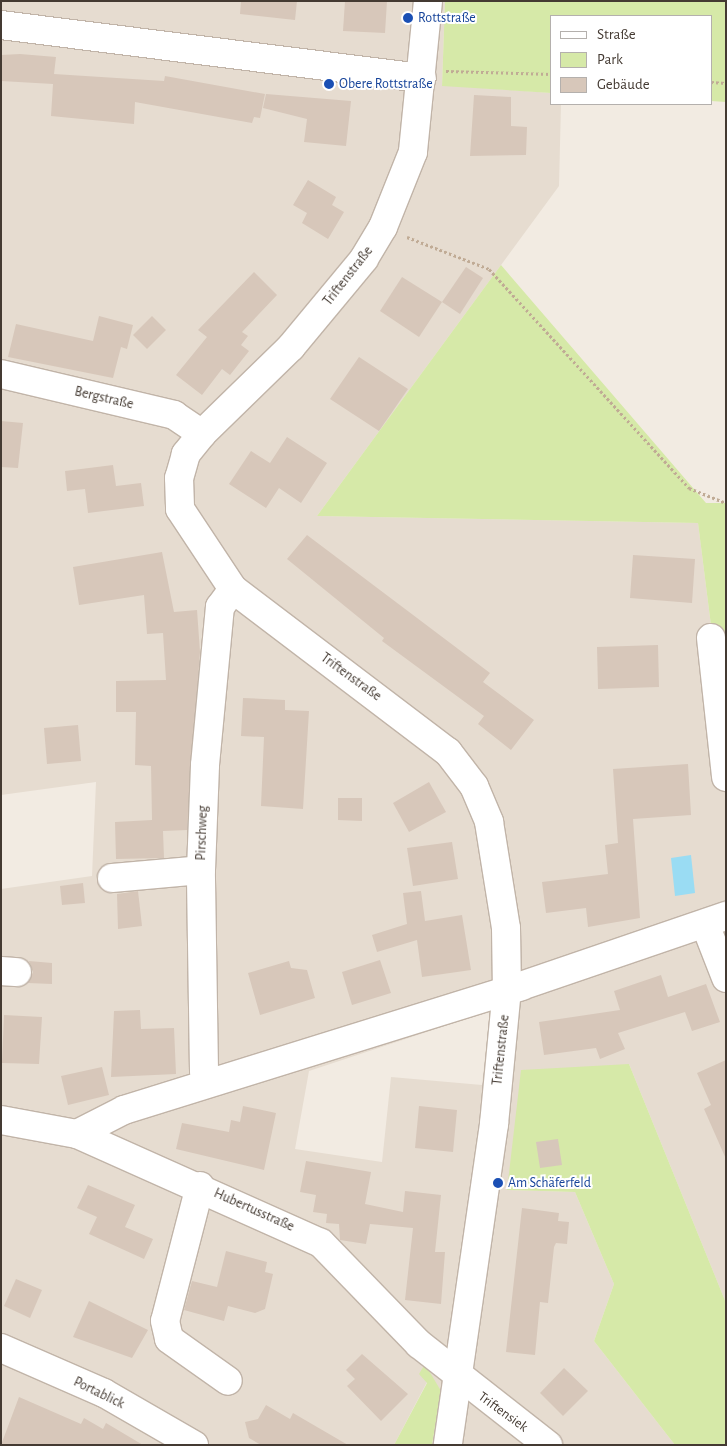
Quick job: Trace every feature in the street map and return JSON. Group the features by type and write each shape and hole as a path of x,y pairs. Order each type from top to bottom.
{"street":[{"name":"Triftenstraße","path":"428,1 422,78 406,179 383,227 364,259 291,347 202,434 186,454 179,478 180,509 233,589 448,752 474,786 489,822 501,881 507,989 460,1378 448,1445"},
{"path":"1,25 28,25 314,67 422,78"},
{"name":"Bergstraße","path":"1,374 174,415 202,434"},
{"name":"Pirschweg","path":"209,1082 204,1071 201,870 212,655 220,607 233,589"},
{"path":"710,638 726,777"},
{"path":"112,878 201,870"},
{"path":"77,1134 124,1110 507,989 715,920 726,978"},
{"name":"Hubertusstraße","path":"1,1120 77,1134 200,1186 322,1242 419,1344 460,1378"},
{"path":"200,1186 165,1321 169,1339 228,1381"},
{"name":"Portablick","path":"1,1348 104,1393 194,1445"},
{"name":"Triftensiek","path":"460,1378 548,1445"}],"path":[{"path":"422,78 436,70 550,74"},
{"path":"712,82 726,83"},
{"path":"383,227 489,269 601,387 689,488 726,503"}],"shaded area":[{"path":"1,1 445,1 442,85 550,93 550,105 561,105 559,186 317,516 698,523 726,744 726,1303 629,1064 508,1190 575,1192 614,1284 594,1341 675,1445 432,1445 441,1391 427,1382 394,1445 1,1445 1,889 92,876 96,782 1,795","holes":["490,1011 482,1085 391,1077 382,1162 295,1149 309,1071"]}],"green space":[{"path":"445,1 726,1 726,102 712,101 712,15 550,15 550,93 442,86"},
{"path":"501,265 706,503 726,503 726,744 698,523 317,516"},
{"path":"629,1064 726,1303 726,1445 675,1445 594,1341 614,1284 575,1192 507,1190 521,1070"},
{"path":"425,1364 441,1391 432,1445 394,1445 427,1383 419,1374"}],"water":[{"path":"691,855 695,893 675,896 671,858"}],"building":[{"path":"241,1 297,1 295,20 240,14"},
{"path":"345,1 387,1 385,33 343,31"},
{"path":"20,54 56,57 54,74 164,81 165,76 265,94 260,118 254,117 252,123 135,102 134,124 51,116 53,84 1,81 1,55"},
{"path":"266,94 351,101 346,146 304,142 307,119 263,108"},
{"path":"474,95 511,97 511,126 527,127 526,155 470,156"},
{"path":"308,180 336,197 332,205 344,212 328,239 302,223 307,213 293,205"},
{"path":"466,267 483,278 460,314 442,302"},
{"path":"254,272 277,295 242,332 248,336 241,345 249,351 230,375 222,369 202,395 176,375 207,337 198,330"},
{"path":"402,277 442,302 419,337 380,311"},
{"path":"99,316 133,325 127,349 121,347 113,378 8,357 16,324 93,341"},
{"path":"152,316 166,330 147,349 133,335"},
{"path":"359,357 408,389 379,431 330,399"},
{"path":"1,421 23,423 18,468 1,467"},
{"path":"287,437 327,463 301,503 279,488 266,508 229,484 251,451 270,463"},
{"path":"113,465 116,486 141,483 144,506 88,513 85,489 67,491 65,471"},
{"path":"307,535 490,673 483,682 534,720 511,750 478,724 484,716 382,641 384,638 287,559"},
{"path":"162,552 174,612 197,610 200,652 187,830 163,831 164,858 116,859 115,822 152,820 151,766 135,765 136,712 116,712 116,681 166,680 163,633 147,634 144,595 79,605 73,567"},
{"path":"633,555 695,559 692,603 630,598"},
{"path":"658,645 659,687 598,689 597,647"},
{"path":"243,698 285,700 285,710 309,711 303,809 261,806 264,737 241,736"},
{"path":"78,725 81,761 47,764 44,728"},
{"path":"688,764 691,815 633,819 640,918 588,927 586,908 546,913 542,882 608,874 605,845 618,843 613,769"},
{"path":"429,782 446,812 409,832 393,803"},
{"path":"338,798 362,798 362,821 338,820"},
{"path":"452,842 458,879 413,886 407,848"},
{"path":"83,883 85,903 62,905 60,886"},
{"path":"138,891 142,926 118,929 117,894"},
{"path":"421,891 425,921 462,915 471,970 422,977 417,940 377,952 372,935 407,924 403,893"},
{"path":"380,960 391,993 352,1005 342,972"},
{"path":"29,961 52,963 52,984 28,983 33,972"},
{"path":"289,961 291,968 307,970 315,998 260,1015 248,973"},
{"path":"661,975 668,997 706,984 720,1022 692,1031 685,1012 618,1033 625,1049 600,1059 596,1048 544,1055 539,1022 620,1010 614,991"},
{"path":"140,1010 141,1029 174,1028 176,1074 111,1077 114,1011"},
{"path":"4,1015 42,1017 39,1064 2,1063"},
{"path":"726,1060 726,1159 704,1109 711,1105 697,1073"},
{"path":"102,1067 109,1095 68,1105 61,1076"},
{"path":"243,1106 276,1113 264,1170 176,1149 182,1123 229,1132 231,1120 240,1122"},
{"path":"419,1106 457,1110 453,1152 415,1148"},
{"path":"558,1139 562,1165 540,1168 536,1142"},
{"path":"306,1161 371,1172 365,1204 403,1212 405,1191 441,1195 435,1252 445,1252 441,1304 405,1300 413,1228 370,1224 366,1244 340,1240 339,1224 326,1223 327,1214 313,1212 316,1195 300,1192"},
{"path":"88,1185 135,1205 125,1227 153,1239 144,1259 89,1234 97,1217 77,1208"},
{"path":"522,1208 559,1213 558,1221 569,1222 567,1244 556,1243 554,1247 548,1303 540,1302 535,1355 506,1352"},
{"path":"226,1251 267,1262 265,1272 273,1274 265,1309 255,1313 228,1306 224,1321 184,1310 192,1281 217,1287"},
{"path":"16,1279 42,1290 30,1318 4,1306"},
{"path":"89,1301 148,1330 132,1358 73,1337"},
{"path":"362,1354 408,1394 381,1421 347,1386 355,1379 346,1370"},
{"path":"564,1368 588,1391 563,1416 540,1393"},
{"path":"19,1397 81,1424 84,1418 103,1429 106,1423 143,1445 1,1445"},
{"path":"266,1405 290,1419 293,1413 348,1445 261,1445 249,1438 245,1422 258,1419"}],"place":[{"name":"Rottstraße","path":"408,18"},
{"name":"Obere Rottstraße","path":"329,84"},
{"name":"Am Schäferfeld","path":"498,1183"}]}
